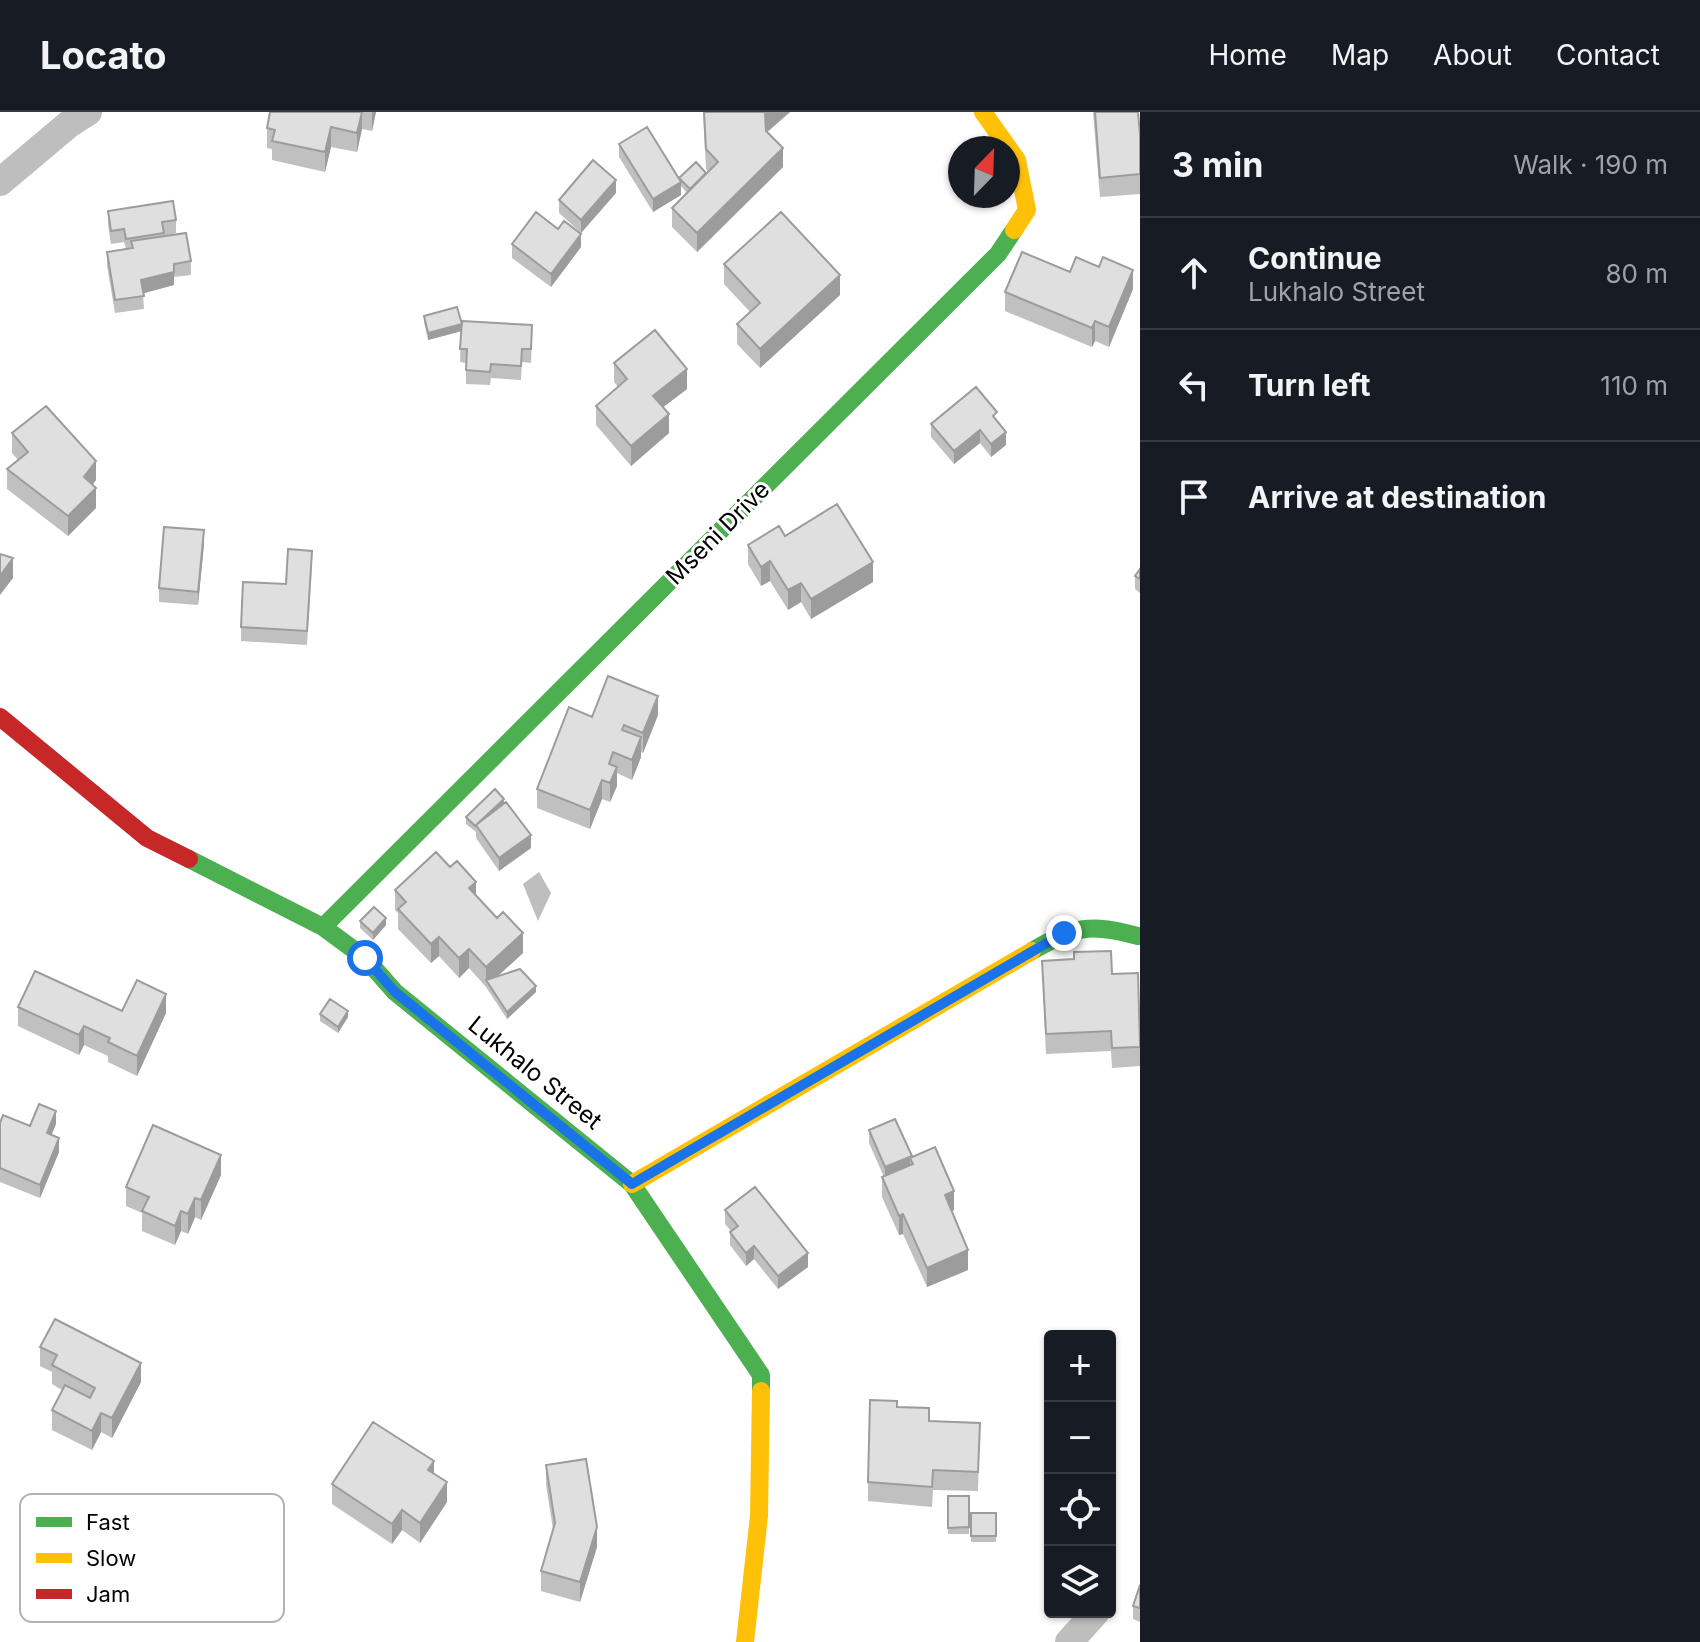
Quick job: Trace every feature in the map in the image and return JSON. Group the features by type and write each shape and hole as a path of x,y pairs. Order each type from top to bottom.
{"street":[{"path":"0,182 69,124 88,112"},
{"name":"Mseni Drive","path":"323,927 998,254 1027,210 1017,160 983,112"},
{"name":"Lukhalo Street","path":"0,717 147,838 323,927 365,958 395,992 632,1184 761,1375 759,1516 745,1642"},
{"path":"632,1184 1064,933 1104,927 1138,936"},
{"path":"1069,1642 1091,1618"}],"shaded area":[{"path":"539,872 551,893 538,921 523,884"}],"building":[{"path":"270,112 362,112 357,133 331,127 325,152 272,141 275,130 267,128"},
{"path":"704,112 768,112 765,114 766,131 783,148 697,233 672,208 718,162 706,149"},
{"path":"1095,112 1138,112 1140,174 1100,178"},
{"path":"647,127 681,182 653,199 619,144"},
{"path":"593,160 616,180 581,220 559,200"},
{"path":"696,162 706,173 690,189 679,178"},
{"path":"173,201 176,220 162,222 164,233 126,239 124,229 111,231 108,211"},
{"path":"536,212 558,229 564,221 581,234 551,274 512,244"},
{"path":"781,212 840,275 760,349 737,324 760,303 724,264"},
{"path":"186,233 191,261 174,264 174,272 141,280 144,296 115,300 107,252 133,248 131,241"},
{"path":"1022,252 1070,272 1076,257 1099,267 1103,257 1133,270 1109,327 1095,321 1092,328 1005,292"},
{"path":"457,307 462,324 428,333 424,316"},
{"path":"462,321 532,325 531,349 522,349 521,366 491,364 490,372 466,370 467,349 460,349"},
{"path":"655,330 687,369 653,396 669,414 631,446 596,406 627,379 614,363"},
{"path":"976,387 997,412 993,416 1006,432 991,444 980,430 954,451 931,424"},
{"path":"46,406 96,461 84,477 96,488 68,516 7,469 28,452 12,433"},
{"path":"837,504 873,562 811,599 801,583 788,590 770,561 761,567 748,545 779,526 785,536"},
{"path":"164,527 204,530 198,592 159,588"},
{"path":"288,549 312,551 307,631 241,627 243,582 286,584"},
{"path":"0,554 13,558 0,576"},
{"path":"608,676 658,696 643,733 624,725 622,730 641,737 632,760 613,752 609,764 617,767 610,783 602,780 590,810 537,789 569,707 592,717"},
{"path":"495,789 504,799 475,826 466,817"},
{"path":"506,802 531,835 499,858 476,825"},
{"path":"436,852 450,867 457,861 476,882 469,888 497,918 503,912 523,933 486,967 469,949 459,958 439,937 431,944 398,909 406,902 395,890"},
{"path":"374,907 386,918 373,933 360,921"},
{"path":"1111,951 1112,974 1138,973 1140,1047 1112,1048 1111,1031 1046,1034 1042,961 1074,959 1074,952"},
{"path":"520,969 536,986 507,1012 486,980"},
{"path":"35,971 122,1011 137,980 166,994 137,1056 84,1026 79,1035 18,1007"},
{"path":"330,999 348,1011 338,1027 320,1014"},
{"path":"39,1104 56,1111 47,1133 59,1138 40,1185 0,1168 0,1123 3,1115 30,1126"},
{"path":"895,1119 912,1156 885,1167 869,1130"},
{"path":"153,1125 221,1155 201,1200 195,1198 188,1214 181,1211 175,1226 142,1211 149,1197 126,1187"},
{"path":"935,1147 954,1191 945,1195 968,1250 927,1268 903,1214 899,1216 882,1177 913,1164 910,1158"},
{"path":"755,1187 808,1253 778,1276 754,1246 746,1253 730,1232 738,1226 725,1210"},
{"path":"55,1319 141,1363 112,1418 101,1413 92,1431 52,1410 65,1385 90,1398 95,1388 52,1365 57,1355 40,1347"},
{"path":"870,1400 897,1401 897,1407 929,1408 929,1421 980,1423 978,1472 933,1470 932,1487 868,1482"},
{"path":"373,1422 434,1461 428,1470 447,1482 420,1523 402,1510 392,1524 332,1484"},
{"path":"586,1459 597,1527 580,1582 541,1571 555,1523 546,1465"},
{"path":"948,1496 969,1496 969,1527 948,1528"},
{"path":"971,1513 996,1513 996,1536 971,1536"},
{"path":"1140,1585 1140,1608 1133,1606"}],"traffic: fast":[{"path":"323,927 998,254 1014,230"},
{"path":"189,859 323,927 365,958 395,992 632,1184 761,1375 761,1391"},
{"path":"1032,951 1060,936 1083,929 1107,929 1138,936"}],"traffic: slow":[{"path":"983,112 1017,160 1027,210 1014,230"},
{"path":"632,1184 1032,951"},
{"path":"745,1642 759,1516 761,1391"}],"traffic: jam":[{"path":"0,717 147,838 189,859"}],"route":[{"path":"365,958 395,992 562,1124 632,1184 1064,933"}]}
